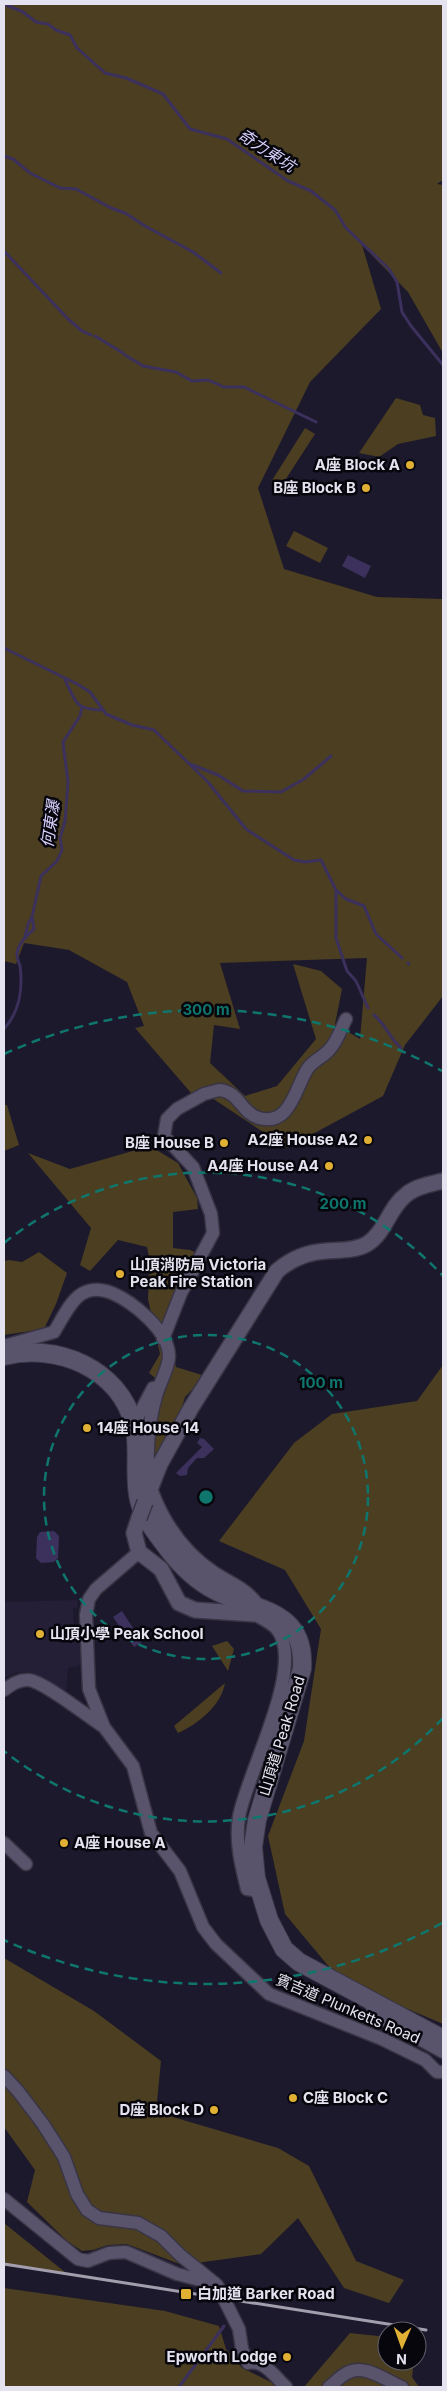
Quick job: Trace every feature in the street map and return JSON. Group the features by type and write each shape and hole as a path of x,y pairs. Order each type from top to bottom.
{"main road":[{"name":"山頂道 Peak Road","path":"4,1356 26,1352 45,1352 73,1359 89,1366 104,1377 116,1390 134,1424 139,1502 145,1517 158,1537 195,1578 223,1595 255,1609 277,1615 290,1626 298,1642 302,1662 298,1686 257,1820 252,1847 259,1891 275,1934 288,1954 305,1966 443,2038"}],"street":[{"path":"163,1339 181,1293 213,1233 211,1214 192,1167 164,1136 167,1119 187,1102 219,1090 232,1094 248,1112 258,1118 269,1118 280,1114 292,1103 309,1067 332,1047 346,1019"},
{"path":"4,1346 54,1332 77,1295 84,1292 106,1291 138,1306 147,1315 163,1339 169,1355 156,1396 150,1427 147,1496 188,1552 214,1574 250,1596 255,1609 232,1614 186,1607 179,1603 161,1569 139,1552 134,1533 147,1496 160,1464 191,1408 276,1271 289,1262 309,1254 356,1248 367,1244 378,1234 406,1195 421,1187 443,1181"},
{"path":"134,1424 166,1366"},
{"path":"104,1727 89,1689 86,1615 89,1599 96,1589 139,1552"},
{"path":"4,1690 15,1682 28,1680 104,1727"},
{"name":"賓吉道 Plunketts Road","path":"104,1727 136,1773 151,1833 180,1871 201,1924 216,1944 269,1994 377,2037 425,2060 437,2072 443,2072"},
{"path":"4,1843 26,1864"},
{"name":"山頂道 Peak Road","path":"367,1998 378,2016 443,2052"},
{"path":"4,2076 38,2118 64,2157 77,2194 86,2210 99,2218 138,2223 161,2236 180,2255 217,2284 239,2329 242,2349 248,2363 254,2362 262,2365 286,2387"},
{"path":"4,2199 78,2259 88,2261 109,2252 126,2252 177,2274 217,2284"},
{"path":"329,2387 346,2373 359,2370 402,2387"}],"shaded area":[{"path":"4,4 443,4 443,180 437,184 443,185 443,353 408,292 362,245 381,309 310,382 258,488 284,569 377,597 443,599 443,996 405,1045 383,1096 287,1148 212,1098 192,1094 135,1028 144,1026 127,982 69,950 24,943 16,964 4,961","holes":["367,958 360,1039 335,1024 342,989 321,971 293,964 316,1039 277,1086 245,1096 210,1063 214,1025 240,1029 220,963"]},
{"path":"396,398 420,405 423,415 435,418 436,436 398,444 379,457 359,453"},
{"path":"305,428 315,434 280,488 271,482"},
{"path":"294,531 328,548 320,563 286,546"},
{"path":"348,555 371,566 365,578 342,566"},
{"path":"4,1105 7,1105 19,1145 4,1151"},
{"path":"150,1146 178,1163 197,1198 198,1209 173,1212 173,1248 190,1250 197,1253 169,1336 176,1367 205,1376 185,1397 178,1421 150,1467 156,1420 166,1387 149,1373 160,1354 148,1299 150,1262 147,1247 118,1240 90,1271 80,1265 91,1228 28,1153 70,1169"},
{"path":"39,1252 67,1273 56,1304 44,1329 4,1335 4,1261 22,1262"},
{"path":"443,1365 443,2024 340,1980 285,1914 268,1836 304,1741 321,1629 285,1570 219,1541 294,1443 332,1414 417,1401"},
{"path":"200,1438 204,1439 214,1449 204,1458 197,1458 188,1468 187,1475 180,1476 176,1473 202,1447 197,1443"},
{"path":"54,1531 59,1536 58,1558 54,1562 41,1563 36,1558 37,1537 40,1532"},
{"name":"山頂小學 Peak School","path":"77,1600 78,1607 73,1608 74,1636 79,1636 81,1662 78,1666 68,1668 66,1691 76,1698 77,1704 31,1672 16,1673 4,1678 4,1602"},
{"path":"122,1611 142,1642 134,1647 113,1617"},
{"path":"227,1641 234,1649 228,1671 212,1646"},
{"path":"225,1683 223,1691 214,1707 193,1725 178,1733 174,1726"},
{"path":"4,1958 94,2011 161,2061 156,2112 278,2148 309,2166 356,2261 404,2280 389,2303 344,2288 298,2218 261,2254 182,2265 127,2244 108,2245 82,2251 67,2241 27,2202 35,2170 4,2127"},
{"path":"4,2223 66,2273 4,2266"},
{"path":"4,2288 165,2311 219,2326 226,2349 242,2368 281,2387 4,2387"},
{"path":"350,2333 377,2336 377,2371 413,2371 412,2377 419,2387 304,2387"}],"waterway":[{"name":"奇力東坑","path":"4,4 23,12 36,22 48,24 56,30 70,35 77,48 105,73 126,78 163,94 190,129 227,139 288,181 311,191 335,210 346,228 389,269 397,282 402,312 443,365"},
{"path":"4,156 13,159 30,173 60,188 76,189 111,208 125,213 193,252 221,273"},
{"path":"4,251 68,319 82,331 91,335"},
{"path":"95,336 123,353"},
{"path":"125,355 143,366 176,372 192,381 208,380 224,387 244,387 316,422"},
{"path":"4,648 90,692 106,714 132,725 154,730 207,781 246,829 294,860 305,862 321,860 336,890 336,938 347,971 356,981 368,1008"},
{"path":"65,680 81,706 102,710"},
{"name":"何東瀑","path":"4,1029 14,1015 19,1000 21,975 17,951 23,940 34,929 32,917 41,876 57,861 62,850 60,838 65,821 68,782 63,742 80,716 82,707"},
{"path":"190,764 218,775 243,791 281,792 304,779 331,756"},
{"path":"337,891 346,899 364,906 376,934 402,958"},
{"path":"25,937 32,917"},
{"path":"374,1015 401,1048"},
{"path":"179,2387 224,2326"}],"railway":[{"path":"4,2264 377,2322"}],"place":[{"name":"A座 Block A","path":"410,465"},
{"name":"B座 Block B","path":"366,488"},
{"name":"A2座 House A2","path":"368,1140"},
{"name":"B座 House B","path":"224,1143"},
{"name":"A4座 House A4","path":"329,1166"},
{"name":"山頂消防局 Victoria Peak Fire Station","path":"120,1274"},
{"name":"14座 House 14","path":"87,1428"},
{"name":"山頂小學 Peak School","path":"40,1634"},
{"name":"A座 House A","path":"64,1843"},
{"name":"C座 Block C","path":"293,2098"},
{"name":"D座 Block D","path":"214,2110"},
{"name":"白加道 Barker Road","path":"186,2294"},
{"name":"Epworth Lodge","path":"287,2357"}]}
